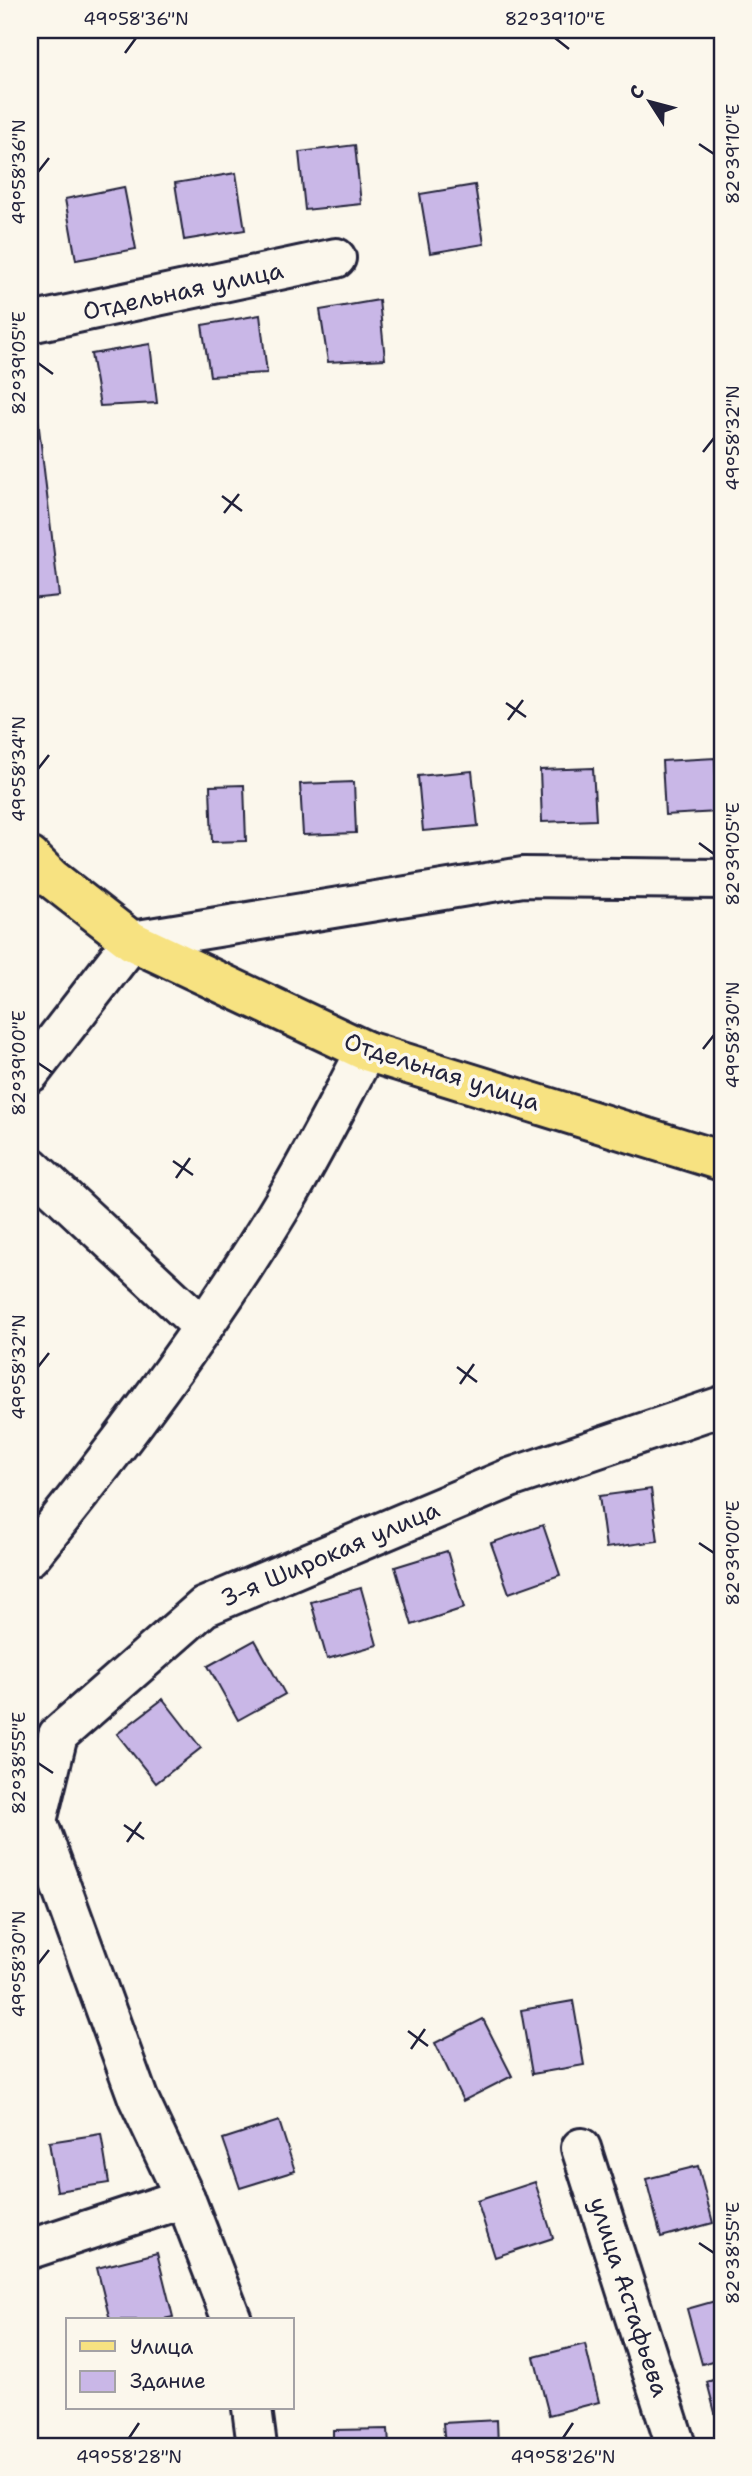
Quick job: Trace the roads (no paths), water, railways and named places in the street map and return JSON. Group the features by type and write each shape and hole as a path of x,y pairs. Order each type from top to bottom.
{"main road":[{"name":"Отдельная улица","path":"37,871 132,941 366,1051 722,1161"}],"street":[{"name":"Отдельная улица","path":"30,323 336,258"},
{"path":"30,1073 132,941 523,877 722,880"},
{"path":"30,1556 88,1486 203,1327 291,1191 366,1051"},
{"path":"30,1166 203,1327"},
{"name":"3-я Широкая улица","path":"185,2198 138,2098 37,1821 58,1735 204,1607 510,1478 722,1406"},
{"name":"улица Астафьева","path":"581,2148 676,2446"},
{"path":"30,2249 185,2198 231,2318"},
{"path":"252,2410 257,2446"}]}
